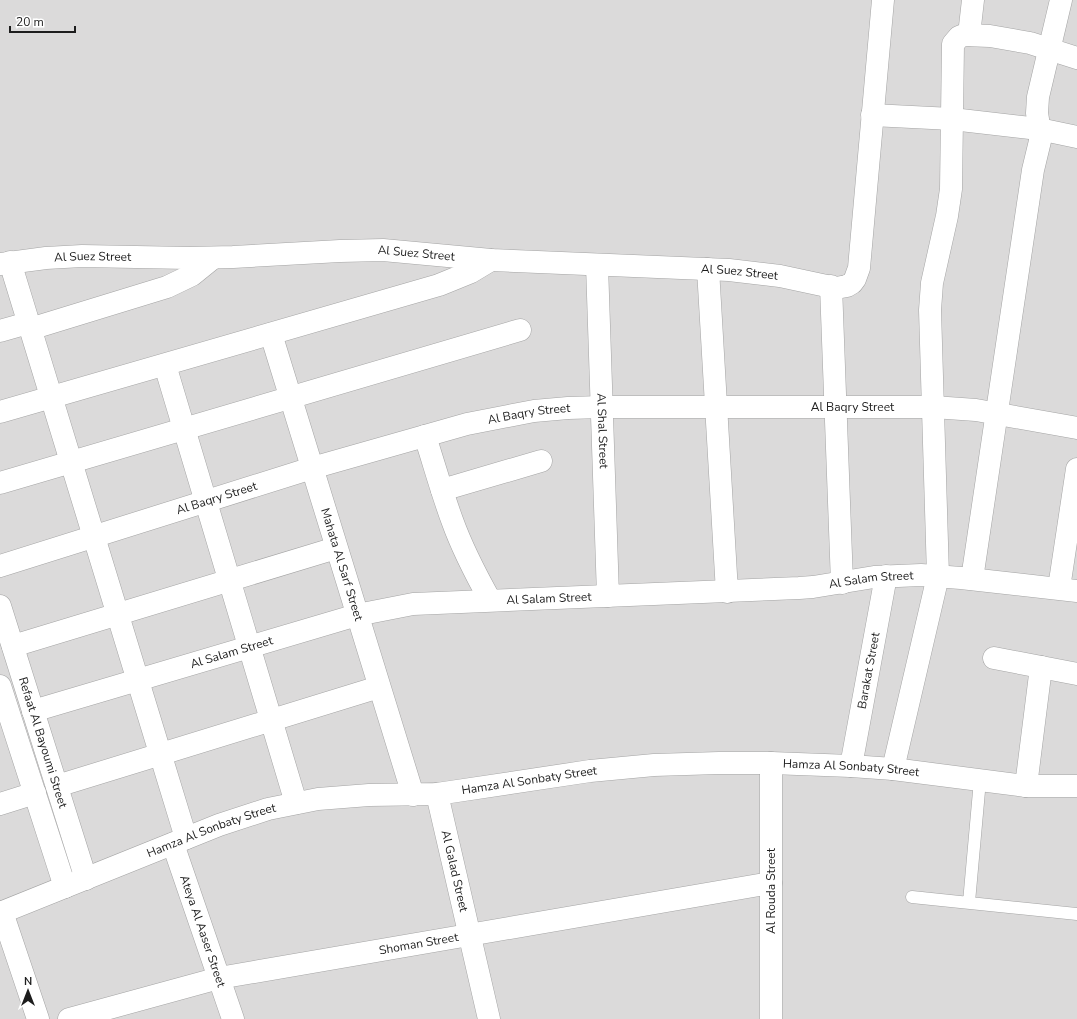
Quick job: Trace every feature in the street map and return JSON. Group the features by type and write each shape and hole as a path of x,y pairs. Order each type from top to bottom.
{"street":[{"name":"Al Suez Street","path":"5,263 46,258 82,256 213,258 340,250 383,250 491,260 708,269 763,273 836,288 847,286 856,279 858,274 883,0"},
{"path":"969,35 973,0"},
{"path":"972,579 1033,170 1040,142 1037,113 1038,97 1061,0"},
{"path":"893,769 938,576 930,296 934,269 942,243 950,203 952,175 953,44 960,37 969,35 1010,39 1030,43 1077,58"},
{"path":"872,115 952,119 1039,128 1077,137"},
{"path":"0,331 29,326 167,287 192,275 213,258"},
{"path":"0,412 450,282 491,260"},
{"name":"Ateya Al Aaser Street","path":"5,263 29,326 161,754 179,841 218,978 232,1019"},
{"name":"Al Shal Street","path":"598,265 608,596"},
{"path":"708,269 727,592"},
{"path":"831,286 842,583"},
{"path":"0,483 520,330"},
{"name":"Mahata Al Sarf Street","path":"271,334 413,795"},
{"path":"164,365 296,803"},
{"name":"Al Baqry Street","path":"0,566 312,468 467,424 517,414 568,408 602,407 933,407 965,408 1077,428"},
{"path":"425,436 448,509 462,545 490,600"},
{"path":"442,490 541,461"},
{"path":"1068,589 1077,469"},
{"path":"13,646 336,548"},
{"name":"Al Salam Street","path":"33,711 357,615 413,604 727,592 813,587 886,576 938,576 1068,589"},
{"name":"Barakat Street","path":"851,766 886,576"},
{"name":"Refaat Al Bayoumi Street","path":"0,606 86,878"},
{"path":"994,658 1077,674"},
{"path":"1026,786 1041,667"},
{"name":"Refaat Al Bayoumi Street","path":"0,686 64,887"},
{"path":"57,786 379,687"},
{"name":"Hamza Al Sonbaty Street","path":"1,912 179,841 244,817 296,803 350,796 437,794 558,775 622,767 686,763 771,763 851,766 893,769 1026,786 1077,786"},
{"name":"Al Rouda Street","path":"771,763 771,1019"},
{"path":"0,804 35,793"},
{"name":"Al Galad Street","path":"437,794 489,1019"},
{"name":"Shoman Street","path":"69,1019 218,978 771,883"},
{"path":"1,912 38,1019"}],"lane":[{"path":"969,902 980,780"},
{"path":"912,896 1077,914"}],"shaded area":[{"path":"0,0 1077,0 1077,1019 0,1019"}]}
